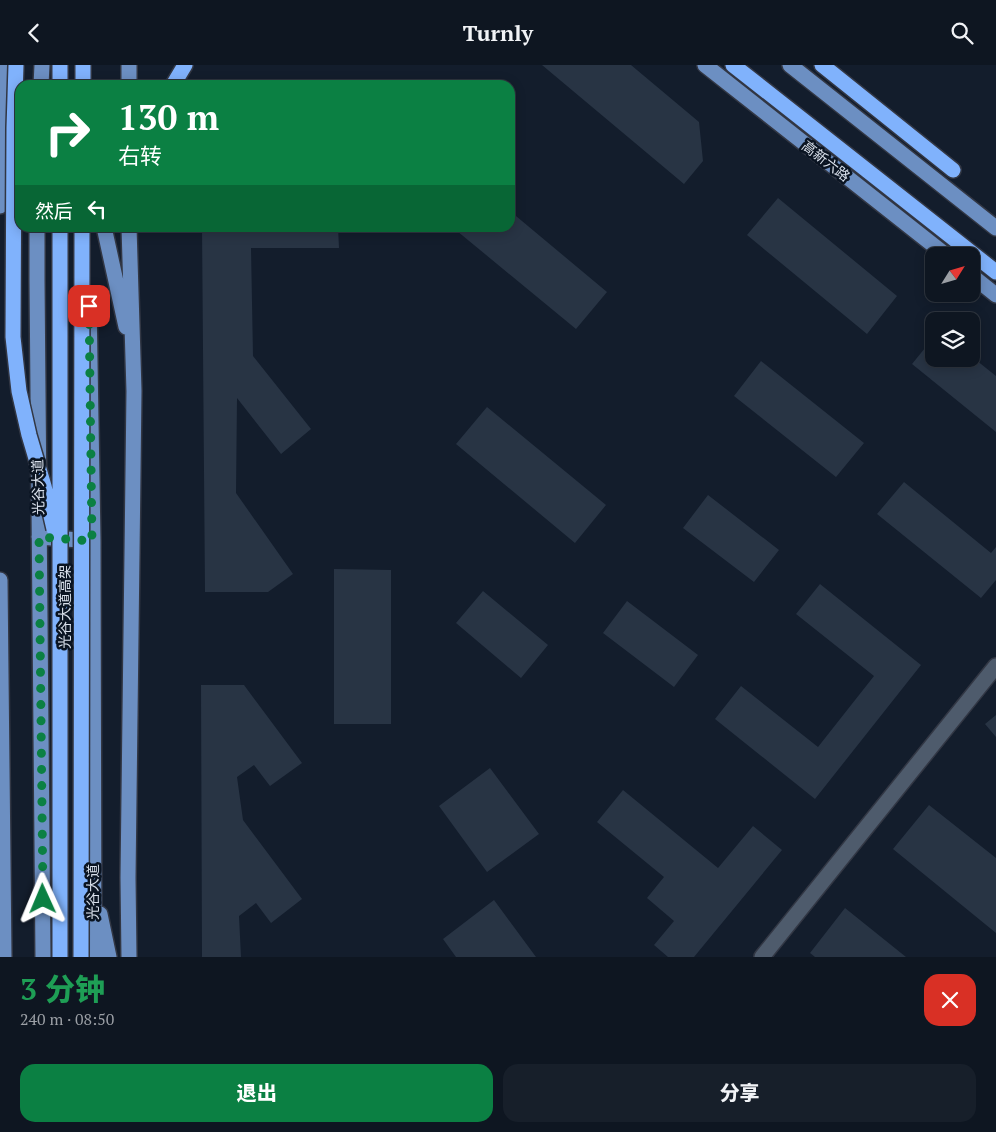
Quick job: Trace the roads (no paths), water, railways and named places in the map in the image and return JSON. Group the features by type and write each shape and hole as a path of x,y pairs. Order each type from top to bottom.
{"highway":[{"path":"16,65 16,80"},
{"path":"60,65 60,80"},
{"path":"83,65 83,80"},
{"path":"176,80 185,65"},
{"path":"724,65 764,89"},
{"path":"733,65 996,272"},
{"path":"822,65 953,170"},
{"path":"15,96 13,337 19,391 49,508 60,563"},
{"name":"光谷大道高架","path":"60,232 60,957"},
{"name":"光谷大道高架","path":"81,957 82,232"}],"main road":[{"path":"0,206 4,65"},
{"path":"2,118 16,65"},
{"path":"41,80 42,65"},
{"path":"90,65 90,80"},
{"path":"129,65 129,80"},
{"name":"高新六路","path":"705,65 936,247"},
{"path":"790,65 996,228"},
{"name":"光谷大道","path":"38,232 36,280 43,957"},
{"name":"光谷大道","path":"88,232 94,957"},
{"path":"105,232 133,363"},
{"path":"129,232 134,391 128,878 129,957"},
{"path":"980,282 996,295"},
{"path":"39,537 92,541"},
{"path":"0,580 4,957"},
{"path":"93,880 109,957"}],"street":[{"path":"762,957 996,665"}]}
